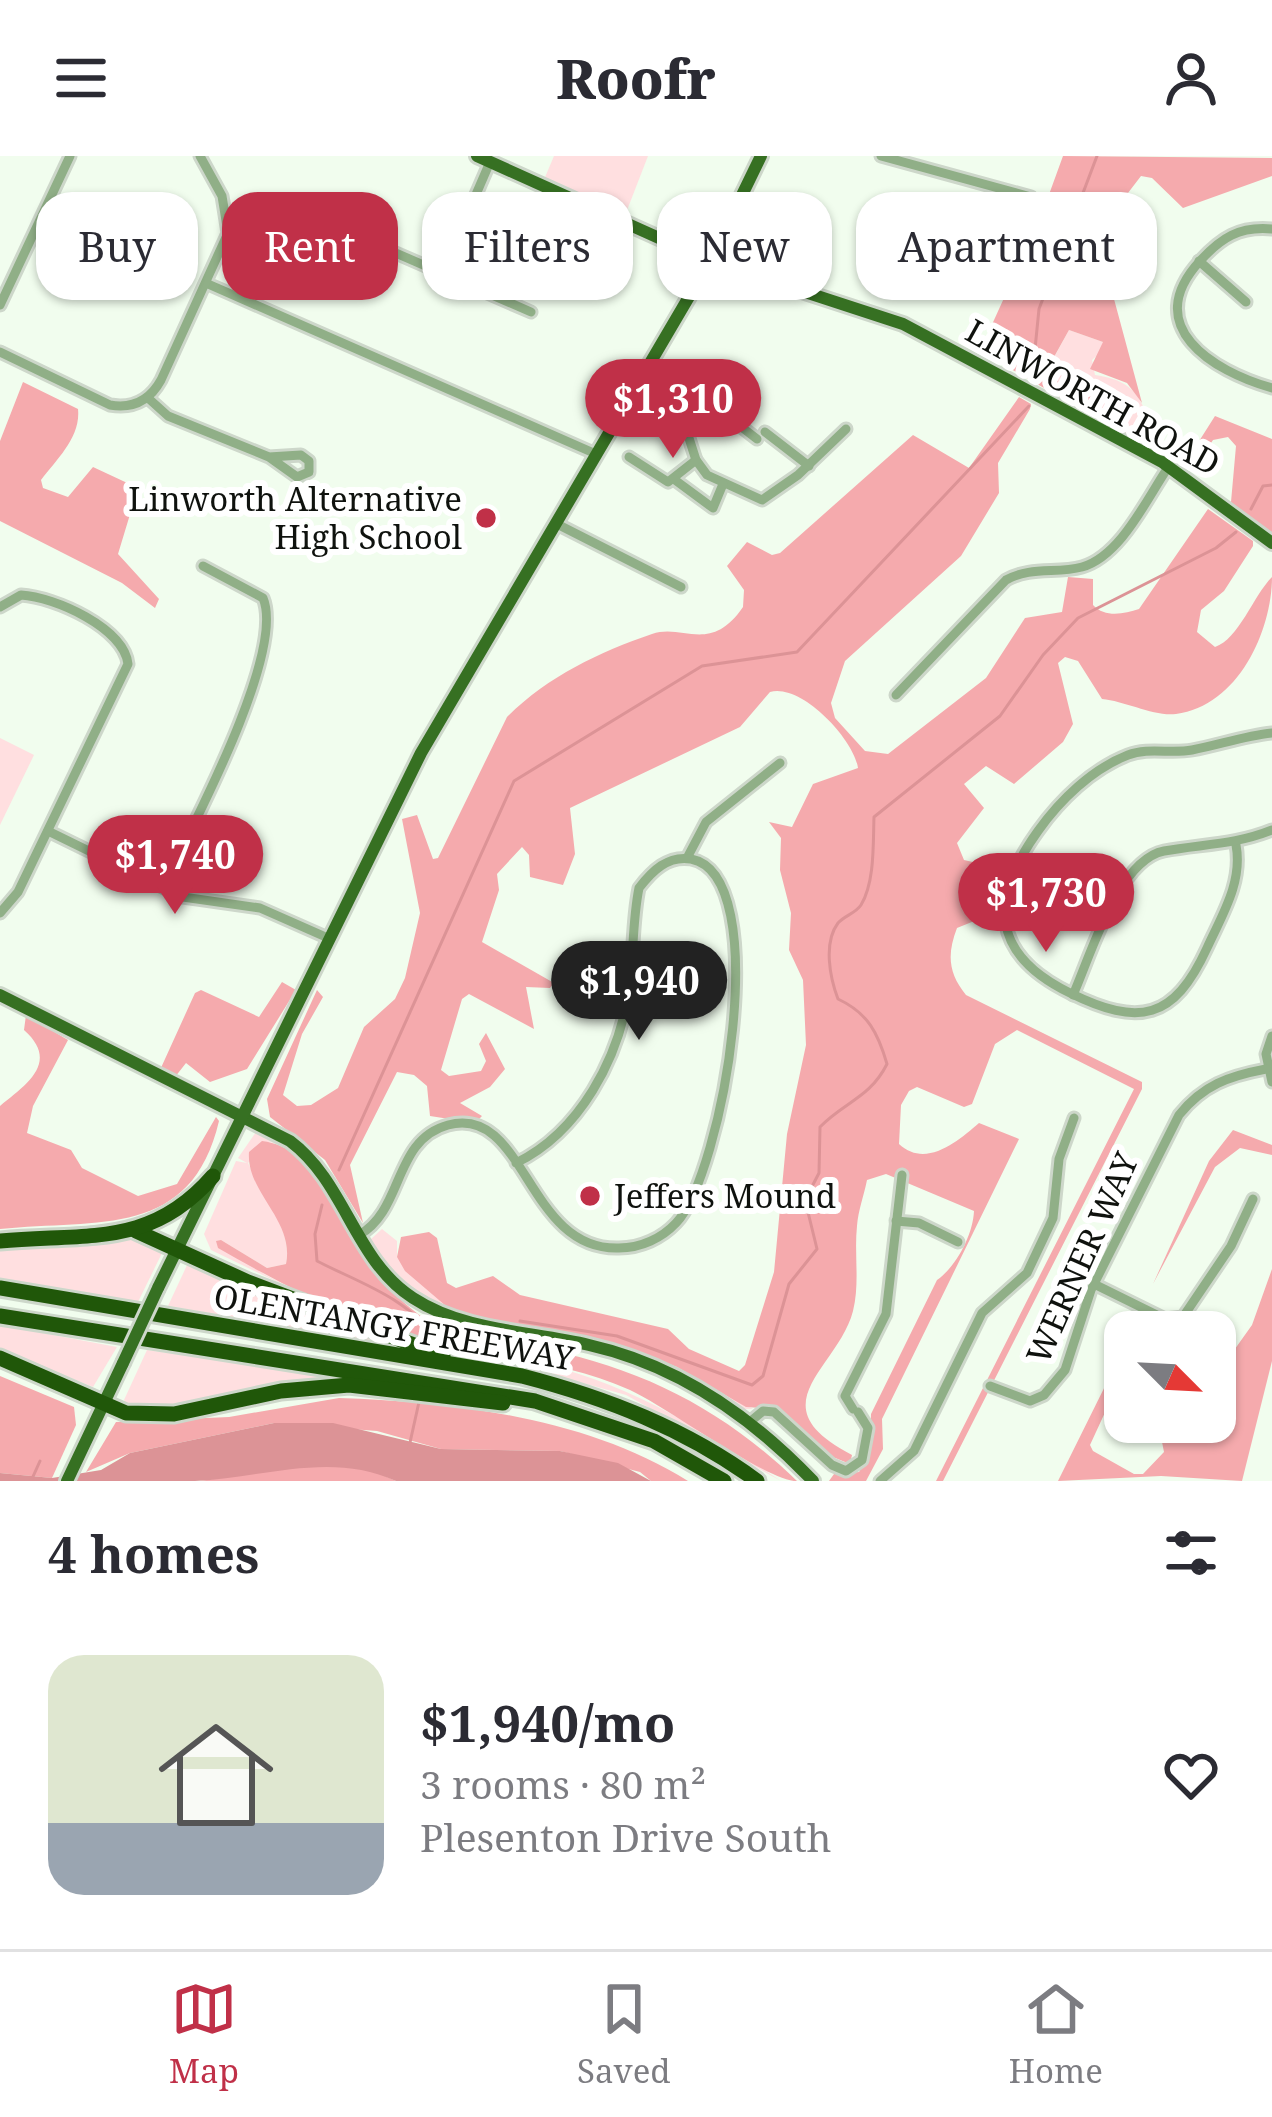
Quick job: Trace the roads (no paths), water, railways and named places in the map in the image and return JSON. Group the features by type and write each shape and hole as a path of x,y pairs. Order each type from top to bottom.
{"highway":[{"path":"0,1241 136,1231 175,1215 213,1177"},
{"path":"136,1231 248,1282 469,1366"},
{"name":"OLENTANGY FREEWAY","path":"0,1288 469,1366 561,1386 621,1406 705,1446 758,1481"},
{"name":"OLENTANGY FREEWAY","path":"0,1316 536,1401 634,1433 724,1481"},
{"path":"0,1358 126,1413 174,1414 281,1391 350,1385 501,1402 536,1401"}],"main road":[{"path":"743,192 760,156"},
{"name":"LINWORTH ROAD","path":"484,159 657,237"},
{"name":"LINWORTH ROAD","path":"832,299 891,318 1169,466 1272,543"},
{"path":"67,1481 328,938 438,721 687,300"},
{"path":"0,995 308,1154 335,1189 386,1276 440,1312 628,1356 667,1371 751,1421 813,1481"}],"street":[{"path":"0,305 70,156"},
{"path":"0,352 110,404 129,406 148,398 208,284 228,233 227,213 200,156"},
{"path":"881,156 1013,192"},
{"path":"472,192 484,159"},
{"path":"1272,229 1227,236 1181,286 1177,305 1188,340 1220,367 1272,388"},
{"path":"1199,262 1246,302"},
{"path":"208,284 596,454"},
{"path":"504,300 531,312"},
{"path":"640,380 678,404 696,460 707,475 762,500 809,466 846,429"},
{"path":"688,431 717,409 736,385"},
{"path":"148,398 168,416 269,457"},
{"path":"717,409 809,466"},
{"path":"629,457 662,481 675,480 696,460"},
{"path":"896,695 1006,580 1028,571 1079,568 1104,556 1169,466"},
{"path":"675,480 713,508 723,484"},
{"path":"555,523 681,587"},
{"path":"163,886 240,728 266,622 263,598 202,566"},
{"path":"0,608 27,595 110,632 126,651 124,676 14,899 0,913"},
{"path":"1236,845 1234,887 1185,990 1162,1007 1137,1014 1104,1010 1073,995 1026,967 1004,923 1008,884 1044,823 1087,779 1125,756 1186,752 1272,733"},
{"path":"686,858 706,822 780,763"},
{"path":"1073,995 1124,879 1141,860 1166,851 1236,845 1272,830"},
{"path":"48,831 163,886 220,906 260,908 328,938"},
{"path":"359,1234 382,1216 410,1155 431,1132 448,1125 479,1126 495,1134 562,1228 593,1246 614,1249 648,1242 685,1212 725,1093 733,990 728,890 707,865 686,858 652,871 639,888 625,1012 594,1086 566,1125 517,1163"},
{"path":"1272,1036 1266,1069 1272,1082"},
{"name":"WERNER WAY","path":"990,1386 1030,1401 1052,1388 1070,1358 1094,1284 1192,1099 1224,1078 1266,1069"},
{"path":"880,1481 914,1451 982,1313 1027,1273 1053,1218 1059,1159 1074,1118"},
{"path":"751,1421 763,1411 774,1412 832,1465 846,1471 863,1455 868,1427 845,1396 886,1314 902,1175"},
{"path":"1094,1284 1165,1319 1185,1323 1232,1246 1252,1199"},
{"path":"896,1221 919,1223 958,1242"}],"waterway":[{"path":"1032,379 1039,309 1097,156"},
{"path":"339,1170 514,781 702,666 797,652 1029,406"},
{"path":"1251,509 1263,486 1272,485"},
{"path":"520,1321 617,1336 752,1385 763,1376 789,1284 817,1249 805,1200 819,1173 820,1127 865,1092 887,1064 870,1025 838,999 829,961 833,931 861,905 869,885 874,817 1000,716 1043,655 1078,618 1216,548 1236,532"},
{"path":"322,1205 315,1234 317,1261 397,1302 432,1338"},
{"path":"409,1447 419,1402"},
{"path":"31,1481 40,1461"}],"place":[{"name":"Linworth Alternative High School","path":"486,518"},
{"name":"Jeffers Mound","path":"590,1196"}]}
